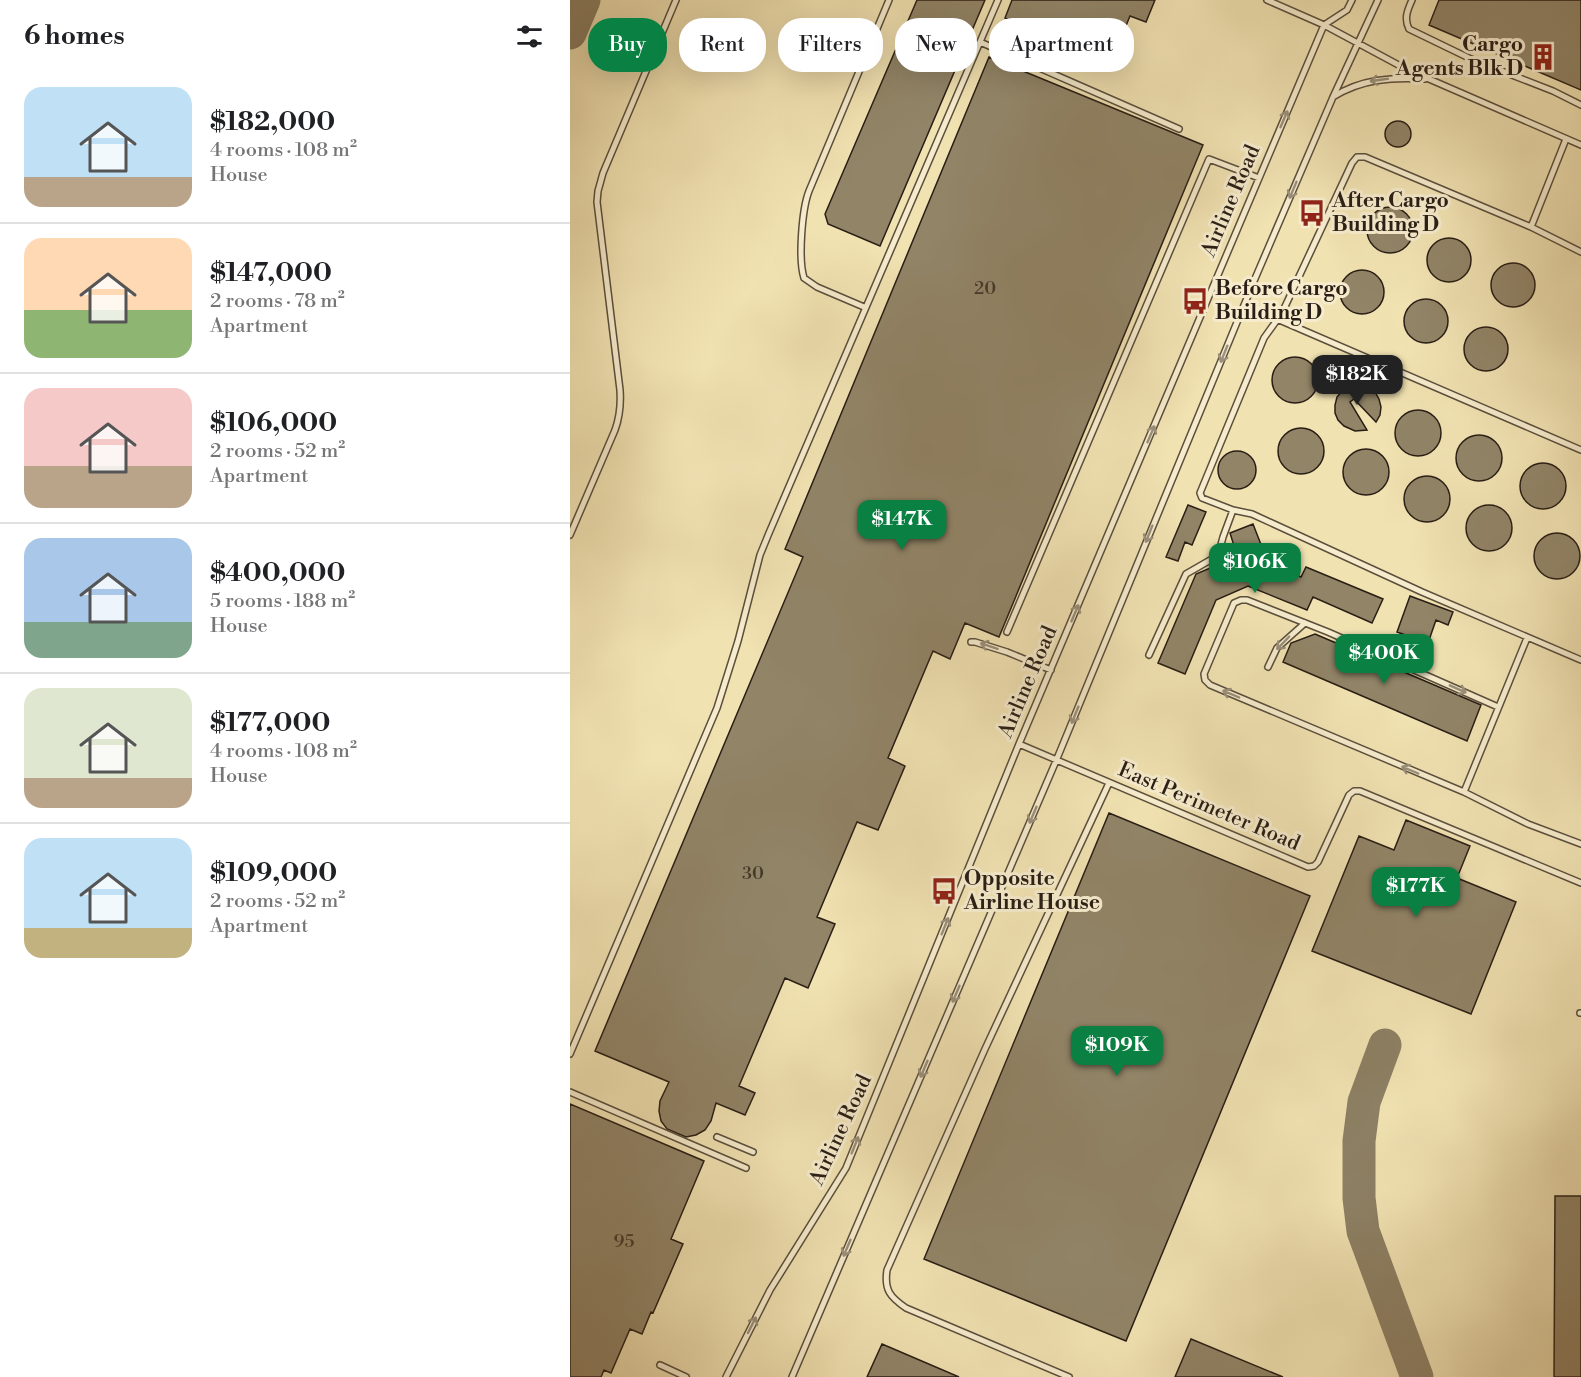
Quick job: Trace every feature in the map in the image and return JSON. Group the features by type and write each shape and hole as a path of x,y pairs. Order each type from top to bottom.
{"lane":[{"path":"570,535 615,430 621,405 597,202 598,191 603,173 676,0"},
{"path":"864,307 817,287 804,278 801,261 804,209 809,191 890,0"},
{"path":"570,1054 717,708 738,641 760,555 864,307 998,0"},
{"path":"1268,0 1324,25 1406,69 1581,145"},
{"path":"1324,25 1347,10 1352,0"},
{"path":"792,1377 1056,761 1254,281 1378,0"},
{"path":"1412,0 1406,14 1409,30 1581,105"},
{"name":"Airline Road","path":"726,1377 770,1290 846,1168 1019,744 1324,25"},
{"path":"980,42 1179,129"},
{"path":"1333,98 1353,86 1375,80 1429,79"},
{"path":"1531,227 1566,139"},
{"path":"1581,252 1531,227 1365,157 1357,157 1352,163 1282,312 1264,338 1200,493 1202,498 1233,510 1252,514 1422,592 1581,660"},
{"path":"1007,632 1209,159 1259,178"},
{"path":"1277,319 1581,450"},
{"path":"1149,655 1186,574 1220,552 1233,510"},
{"path":"1498,707 1247,600 1234,603 1204,674 1205,680 1210,685 1464,792 1528,824 1581,844"},
{"path":"1268,667 1278,648 1305,623"},
{"path":"1464,792 1527,638"},
{"path":"971,642 1007,652 1051,670"},
{"name":"East Perimeter Road","path":"1019,744 1308,867 1318,862 1349,795 1360,790 1581,883"},
{"path":"1069,1377 906,1308 893,1299 885,1283 887,1270 985,1048 1110,783"},
{"path":"570,1092 746,1168"},
{"path":"717,1137 753,1152"},
{"path":"660,1365 686,1377"}],"building":[{"path":"917,0 985,0 977,19 909,18"},
{"path":"1012,0 1155,0 1146,22 1130,16 1129,18 1005,18"},
{"name":"Cargo Agents Blk D","path":"1439,0 1581,0 1581,90 1429,25"},
{"path":"895,51 895,72 954,72 880,246 828,224 825,214"},
{"path":"989,57 989,72 1025,72 1203,145 999,637 965,623 950,659 933,651 888,758 905,766 878,830 857,822 817,917 835,924 808,988 785,978 739,1086 755,1093 745,1115 716,1103 711,1121 705,1130 686,1137 667,1129 661,1121 660,1101 669,1082 595,1051 803,557 785,549"},
{"path":"1398,121 1408,124 1411,134 1408,144 1398,147 1388,144 1385,134 1388,124"},
{"path":"1390,207 1406,214 1413,230 1406,246 1390,253 1374,246 1367,230 1374,214"},
{"path":"1449,238 1465,244 1471,260 1465,276 1449,282 1433,276 1427,260 1433,244"},
{"path":"1513,263 1528,270 1535,285 1528,300 1513,307 1498,300 1491,285 1498,270"},
{"path":"1362,270 1371,271 1378,276 1383,283 1383,301 1378,308 1371,313 1362,314 1353,313 1346,308 1341,301 1340,292 1341,283 1346,276 1353,271"},
{"path":"1426,299 1442,305 1448,321 1442,337 1426,343 1410,337 1404,321 1410,305"},
{"path":"1486,327 1502,333 1508,349 1502,365 1486,371 1470,365 1464,349 1470,333"},
{"path":"1295,357 1311,364 1318,380 1311,396 1295,403 1279,396 1272,380 1279,364"},
{"path":"1353,385 1368,387 1379,399 1380,415 1376,422 1354,399 1350,402 1367,430 1355,431 1344,426 1335,413 1337,397"},
{"path":"1418,410 1434,417 1441,433 1434,449 1418,456 1402,449 1395,433 1402,417"},
{"path":"1301,428 1317,435 1324,451 1317,467 1301,474 1285,467 1278,451 1285,435"},
{"path":"1479,435 1495,442 1502,458 1495,474 1479,481 1463,474 1456,458 1463,442"},
{"path":"1366,449 1382,456 1389,472 1382,488 1366,495 1350,488 1343,472 1350,456"},
{"path":"1237,451 1244,452 1250,457 1255,463 1255,477 1250,483 1244,488 1237,489 1230,488 1224,483 1219,477 1218,470 1219,463 1224,457 1230,452"},
{"path":"1543,463 1559,470 1566,486 1559,502 1543,509 1527,502 1520,486 1527,470"},
{"path":"1427,476 1443,483 1450,499 1443,515 1427,522 1411,515 1404,499 1411,483"},
{"path":"1188,505 1206,512 1192,545 1185,542 1178,561 1166,557"},
{"path":"1489,505 1505,512 1512,528 1505,544 1489,551 1473,544 1466,528 1473,512"},
{"path":"1253,524 1267,560 1301,577 1306,567 1383,599 1372,623 1313,597 1307,610 1248,586 1216,600 1185,674 1158,663 1196,574 1229,560 1227,553 1235,549 1230,533"},
{"path":"1557,533 1573,540 1580,556 1573,572 1557,579 1541,572 1534,556 1541,540"},
{"path":"1410,596 1453,612 1448,625 1436,620 1428,643 1397,632"},
{"path":"1315,634 1481,705 1467,741 1283,662 1291,643"},
{"path":"1109,813 1310,896 1126,1341 924,1259"},
{"path":"1406,820 1470,846 1457,878 1516,902 1471,1014 1312,951 1359,836 1394,850"},
{"path":"570,1104 704,1161 671,1239 683,1244 653,1313 651,1312 642,1334 630,1329 611,1373 604,1370 601,1377 570,1377"},
{"path":"1555,1196 1581,1196 1581,1377 1554,1377"},
{"path":"1191,1339 1283,1377 1175,1377"},
{"path":"882,1344 959,1377 867,1377"}],"taxiway":[{"path":"570,33 584,0"},
{"path":"1385,1045 1364,1102 1359,1141 1359,1198 1363,1231 1417,1377"}],"place":[{"name":"Cargo Agents Blk D","path":"1543,57"},
{"name":"After Cargo Building D","path":"1312,213"},
{"name":"Before Cargo Building D","path":"1195,301"},
{"name":"Opposite Airline House","path":"944,891"}]}
